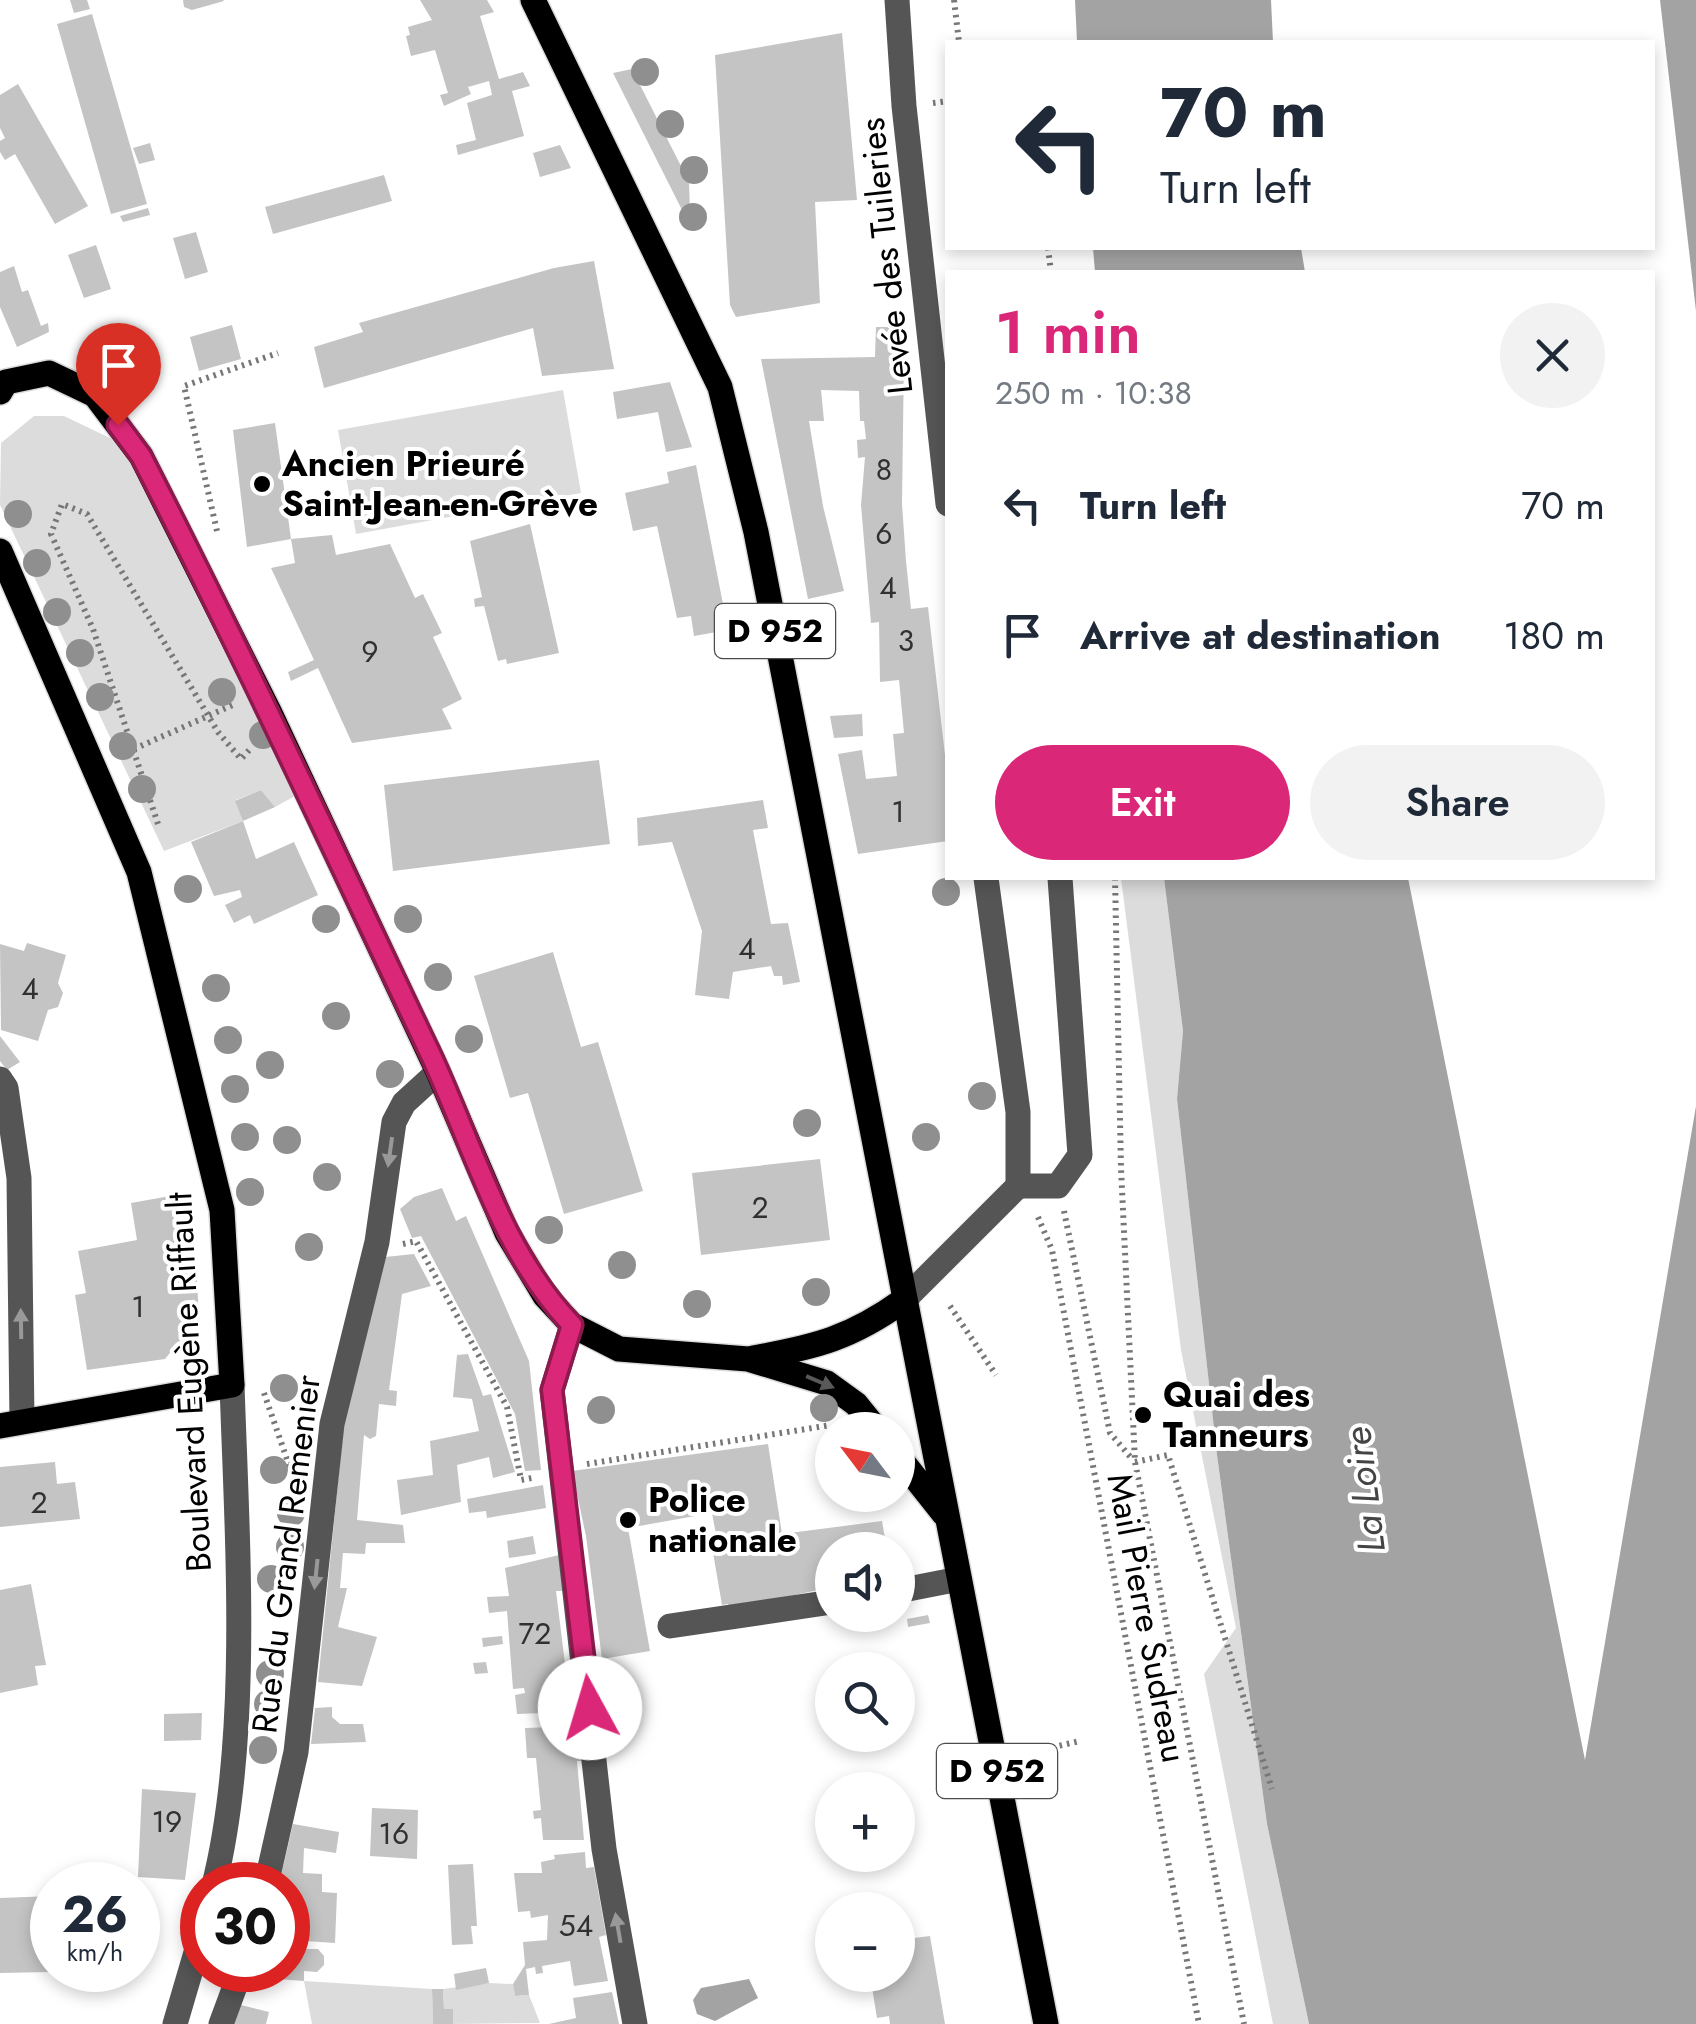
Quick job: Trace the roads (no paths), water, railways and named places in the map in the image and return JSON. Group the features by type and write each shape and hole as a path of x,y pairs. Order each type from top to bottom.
{"main road":[{"name":"D 952","path":"533,0 720,386 756,532 1046,2024"},
{"path":"0,392 6,382 49,373 95,394 141,456 269,711 438,1072 508,1233 544,1296 572,1325 620,1349 748,1359 827,1382 862,1412"},
{"name":"Boulevard Eugène Riffault","path":"0,551 139,872 222,1210 232,1385"},
{"path":"748,1359 828,1344 866,1328 904,1300"},
{"path":"11,1424 232,1385"},
{"path":"915,1478 947,1518"}],"street":[{"name":"Levée des Tuileries","path":"897,0 904,106 945,477"},
{"path":"904,1300 1018,1186 1018,1112 986,880"},
{"path":"1018,1186 1058,1186 1080,1156 1060,880"},
{"name":"Rue du Grand Remenier","path":"271,1862 296,1752 332,1424 377,1242 394,1122 404,1104 438,1072"},
{"path":"0,1079 6,1088 19,1178 11,1424"},
{"path":"572,1325 552,1390 566,1470 604,1849 635,2024"},
{"name":"Boulevard Eugène Riffault","path":"220,1862 235,1709 232,1385"},
{"path":"915,1588 959,1579"},
{"path":"670,1626 815,1605"},
{"path":"175,2024 184,1992"},
{"path":"221,2024 233,1992"}],"water":[{"path":"1075,0 1271,0 1273,40 1077,40"},
{"path":"1660,0 1696,0 1696,311"},
{"path":"1093,250 1301,250 1305,270 1095,270"},
{"name":"La Loire","path":"1164,880 1408,880 1585,1760 1696,1106 1696,2024 1309,2024 1267,1824 1217,1455 1177,1099 1183,1031"},
{"path":"749,1979 758,1998 715,2021 697,2014 693,2000 701,1988"}],"place":[{"name":"Ancien Prieuré Saint-Jean-en-Grève","path":"262,484"},
{"name":"Quai des Tanneurs","path":"1143,1415"},
{"name":"Police nationale","path":"628,1520"}]}
